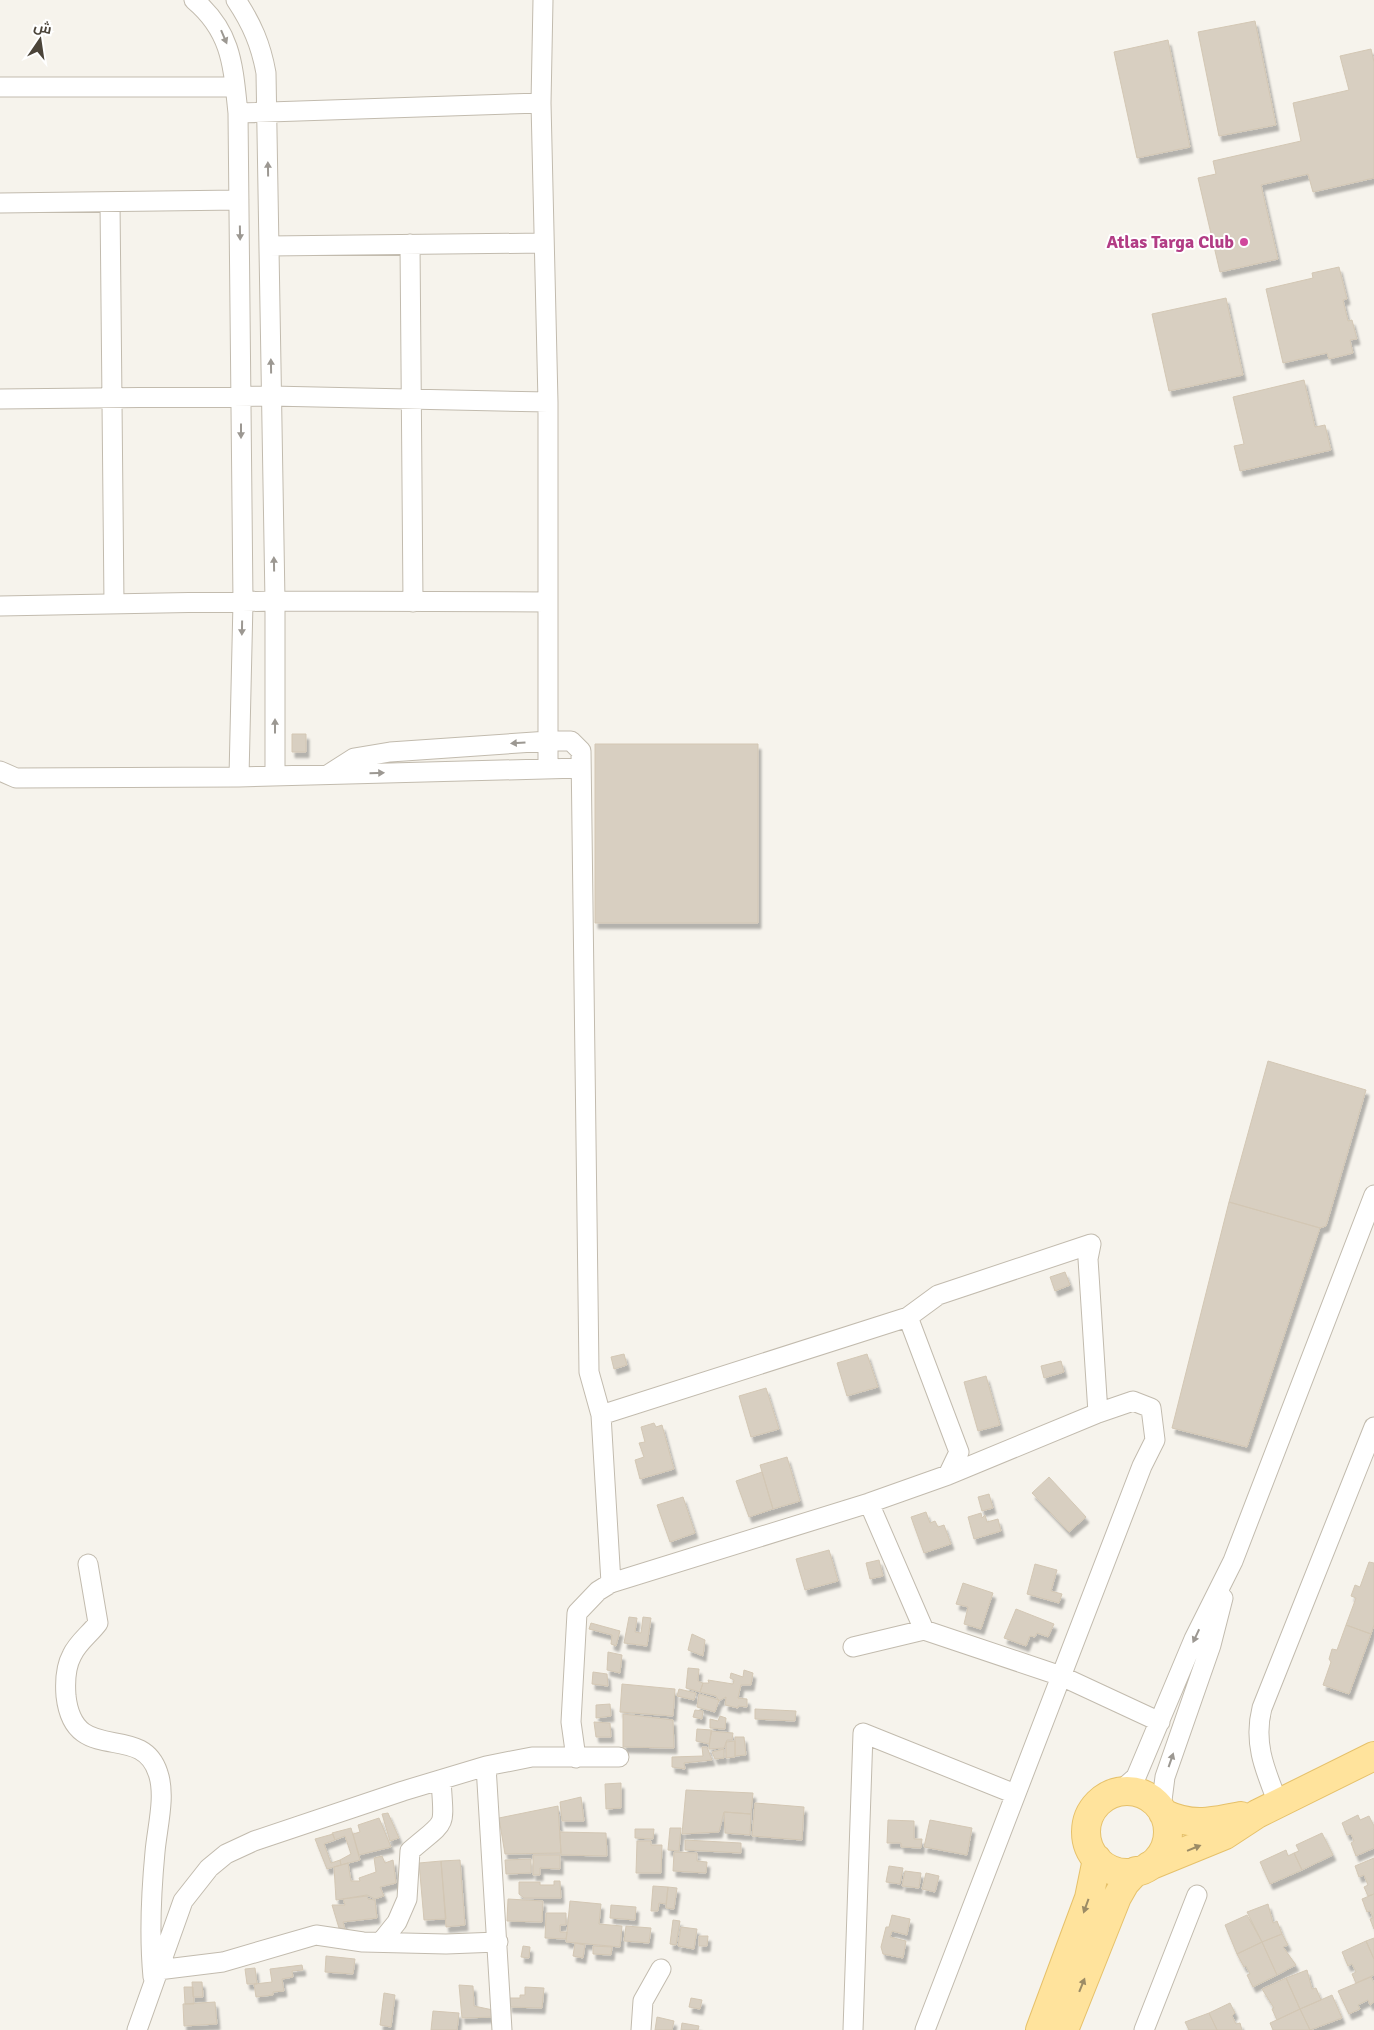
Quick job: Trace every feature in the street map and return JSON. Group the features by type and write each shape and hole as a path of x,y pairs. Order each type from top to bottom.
{"main road":[{"path":"1268,1808 1205,1823 1189,1822 1162,1810 1152,1799 1140,1793 1119,1792 1103,1798 1094,1808 1088,1819 1086,1833 1089,1847 1097,1859 1108,1868 1122,1872 1143,1869 1225,1835 1268,1808 1374,1756"},
{"path":"1064,2030 1117,1897 1143,1869 1160,1857 1166,1844 1168,1832 1162,1810"},
{"path":"1040,2030 1089,1898 1095,1877 1097,1859"}],"street":[{"path":"194,0 218,23 232,63 238,113 243,602 239,777"},
{"path":"236,0 251,22 266,73 275,601 275,775"},
{"path":"543,0 541,103 548,402 546,602 549,741 546,757 548,768"},
{"path":"232,63 263,58"},
{"path":"0,88 235,87"},
{"path":"238,113 541,103"},
{"path":"0,203 239,200"},
{"path":"110,202 114,604"},
{"path":"269,246 544,243"},
{"path":"410,244 413,602"},
{"path":"0,399 272,396 548,402"},
{"path":"0,606 275,601 546,602"},
{"path":"328,774 354,758 390,752 549,741 571,741 581,751 589,1372 601,1415 611,1583"},
{"path":"0,771 16,778 239,777 581,768"},
{"path":"1119,1792 1136,1777 1194,1639 1233,1561 1374,1195"},
{"path":"601,1415 908,1317 938,1295 1090,1244 1088,1259 1098,1413"},
{"path":"908,1317 959,1452 948,1476"},
{"path":"576,1758 571,1722 577,1613 598,1592 611,1583 869,1503 948,1476 1098,1413 1133,1401 1151,1408 1155,1440 1142,1466 925,2030"},
{"path":"1268,1808 1258,1750 1258,1721 1374,1426"},
{"path":"869,1503 924,1630"},
{"path":"1162,1810 1165,1777 1211,1645 1233,1561"},
{"path":"88,1564 98,1623 71,1656 66,1689 68,1707 70,1717 84,1735 123,1743 138,1749 154,1763 159,1774 160,1800 150,1917 156,1976"},
{"path":"853,1647 924,1630 1061,1676 1160,1722"},
{"path":"853,2030 863,1734 1015,1794"},
{"path":"137,2030 184,1901 209,1868 226,1854 254,1841 486,1766 532,1758 618,1758"},
{"path":"486,1766 502,2030"},
{"path":"381,1942 396,1922 407,1899 410,1851 438,1830 444,1817 441,1780"},
{"path":"1144,2030 1197,1895"},
{"path":"156,1976 223,1962 316,1935 356,1941 381,1942 446,1944 498,1942"},
{"path":"641,2030 643,2001 661,1969"}],"building":[{"path":"1255,21 1276,125 1219,136 1198,32"},
{"path":"1168,40 1190,147 1137,158 1114,52"},
{"path":"1371,49 1374,62 1374,178 1313,192 1308,174 1261,185 1278,259 1220,272 1198,178 1216,174 1213,161 1301,141 1293,103 1349,90 1340,56"},
{"path":"1339,267 1347,299 1343,300 1348,321 1352,320 1357,339 1350,340 1353,353 1329,359 1327,353 1283,363 1266,289 1313,278 1312,273"},
{"path":"1226,298 1243,375 1169,391 1152,314"},
{"path":"1304,380 1315,427 1325,425 1331,450 1240,471 1234,446 1244,444 1233,397"},
{"path":"292,734 306,734 306,752 292,752"},
{"path":"595,744 758,744 758,923 595,923"},
{"path":"1268,1061 1366,1090 1326,1226 1320,1228 1229,1202"},
{"path":"1229,1202 1320,1228 1247,1447 1172,1428"},
{"path":"1065,1272 1070,1285 1055,1291 1050,1277"},
{"path":"624,1354 627,1365 614,1369 611,1357"},
{"path":"867,1354 878,1387 847,1396 837,1363"},
{"path":"1061,1361 1064,1372 1044,1378 1041,1366"},
{"path":"986,1376 1000,1425 978,1431 964,1382"},
{"path":"766,1388 779,1429 751,1437 739,1396"},
{"path":"654,1423 656,1427 662,1425 674,1469 640,1479 635,1460 644,1457 639,1443 645,1442 641,1427"},
{"path":"787,1457 800,1501 773,1509 760,1465"},
{"path":"762,1472 773,1509 749,1517 736,1481"},
{"path":"1049,1477 1086,1517 1069,1532 1032,1493"},
{"path":"989,1494 993,1508 982,1511 978,1497"},
{"path":"683,1497 695,1533 670,1542 657,1505"},
{"path":"926,1512 930,1523 935,1521 938,1527 944,1525 951,1544 924,1553 911,1517"},
{"path":"981,1513 982,1518 985,1515 987,1522 998,1519 1001,1531 974,1539 968,1517"},
{"path":"829,1550 838,1581 805,1590 796,1559"},
{"path":"879,1560 883,1576 870,1579 866,1563"},
{"path":"1369,1562 1374,1563 1374,1625 1371,1634 1346,1625 1356,1598 1351,1596 1355,1585 1360,1587"},
{"path":"1035,1564 1057,1570 1051,1591 1062,1594 1059,1603 1027,1594"},
{"path":"963,1583 993,1593 981,1629 964,1624 968,1607 956,1604"},
{"path":"1016,1609 1054,1624 1048,1637 1037,1633 1035,1637 1030,1636 1026,1646 1004,1638"},
{"path":"629,1617 637,1618 635,1632 641,1633 643,1617 651,1618 647,1646 624,1643"},
{"path":"591,1623 620,1631 616,1646 611,1644 612,1635 589,1629"},
{"path":"1346,1625 1371,1634 1349,1694 1323,1685 1331,1662 1329,1659 1332,1649 1337,1650"},
{"path":"692,1634 705,1640 703,1656 688,1650"},
{"path":"608,1652 622,1655 620,1673 607,1670"},
{"path":"688,1668 699,1669 698,1681 703,1683 700,1692 686,1688"},
{"path":"744,1670 753,1673 751,1685 741,1685 738,1698 747,1699 747,1707 738,1706 738,1708 725,1705 726,1697 719,1701 716,1696 700,1692 703,1683 709,1683 708,1680 733,1684 734,1680 730,1678 731,1673 743,1677"},
{"path":"593,1672 607,1674 608,1686 592,1684"},
{"path":"622,1684 675,1689 673,1716 620,1712"},
{"path":"679,1689 696,1693 694,1700 677,1696"},
{"path":"699,1694 719,1700 715,1712 697,1707"},
{"path":"610,1704 611,1716 596,1718 596,1705"},
{"path":"755,1709 796,1711 795,1721 755,1719"},
{"path":"695,1710 703,1711 702,1719 693,1717"},
{"path":"623,1714 673,1720 674,1748 623,1747"},
{"path":"720,1716 726,1718 725,1729 710,1728 710,1719 718,1721"},
{"path":"594,1722 610,1723 611,1737 596,1737"},
{"path":"697,1729 712,1730 709,1744 696,1741"},
{"path":"711,1731 733,1733 732,1740 727,1740 724,1748 709,1749"},
{"path":"735,1737 744,1737 746,1755 735,1756"},
{"path":"735,1741 735,1757 726,1758 726,1742"},
{"path":"702,1747 707,1747 712,1760 684,1763 685,1769 672,1767 672,1757 703,1756"},
{"path":"724,1749 724,1758 715,1759 712,1752"},
{"path":"621,1783 621,1808 606,1809 605,1784"},
{"path":"686,1790 753,1793 751,1814 724,1812 719,1832 682,1834"},
{"path":"581,1797 584,1821 562,1821 560,1802"},
{"path":"755,1803 804,1807 802,1840 752,1836"},
{"path":"558,1806 561,1853 505,1854 499,1818"},
{"path":"724,1812 751,1814 750,1835 725,1833"},
{"path":"388,1813 399,1838 390,1841 382,1814"},
{"path":"1358,1815 1360,1820 1369,1816 1374,1826 1374,1848 1356,1856 1351,1843 1354,1841 1351,1834 1347,1835 1342,1823"},
{"path":"379,1818 391,1847 359,1855 353,1834 360,1832 358,1825"},
{"path":"888,1820 914,1821 914,1839 922,1839 921,1848 901,1847 901,1843 887,1843"},
{"path":"930,1820 972,1828 967,1855 924,1847"},
{"path":"351,1828 360,1860 341,1865 340,1860 351,1854 345,1836 335,1840 332,1833"},
{"path":"670,1828 681,1828 679,1851 668,1850"},
{"path":"635,1829 654,1829 653,1839 635,1838"},
{"path":"560,1832 606,1833 607,1856 561,1855"},
{"path":"1322,1833 1333,1855 1302,1870 1294,1853 1299,1851 1296,1845"},
{"path":"333,1834 335,1840 324,1844 331,1863 340,1860 341,1865 327,1869 315,1839"},
{"path":"685,1840 741,1843 741,1853 685,1850"},
{"path":"637,1841 651,1841 651,1845 662,1845 661,1873 636,1873"},
{"path":"1286,1850 1288,1856 1294,1853 1302,1870 1270,1884 1260,1862"},
{"path":"674,1852 697,1853 697,1861 707,1862 706,1873 673,1871"},
{"path":"533,1855 560,1855 560,1869 540,1868 540,1875 533,1875"},
{"path":"382,1856 385,1863 393,1860 396,1883 380,1887 384,1896 375,1899 367,1895 336,1900 334,1867 348,1863 351,1881 360,1881 359,1878 376,1872 374,1858"},
{"path":"1374,1858 1374,1894 1368,1896 1364,1887 1368,1885 1364,1875 1359,1877 1355,1866"},
{"path":"531,1859 531,1873 506,1874 505,1860"},
{"path":"460,1860 465,1925 446,1927 441,1861"},
{"path":"441,1861 446,1919 424,1920 419,1863"},
{"path":"889,1866 903,1868 900,1884 886,1882"},
{"path":"905,1871 921,1873 919,1888 902,1886"},
{"path":"926,1873 939,1876 935,1892 922,1889"},
{"path":"554,1881 560,1881 561,1898 524,1898 519,1894 519,1882 540,1882 540,1885 554,1885"},
{"path":"653,1886 668,1887 666,1904 659,1903 658,1911 651,1911"},
{"path":"668,1887 677,1888 674,1909 666,1908"},
{"path":"1374,1894 1374,1929 1370,1919 1373,1918 1370,1911 1367,1912 1362,1899"},
{"path":"367,1896 368,1899 375,1900 377,1918 343,1922 345,1929 339,1928 332,1905 345,1905 343,1899"},
{"path":"508,1899 543,1901 542,1922 507,1921"},
{"path":"570,1901 601,1904 599,1924 622,1926 620,1947 566,1942"},
{"path":"1268,1904 1273,1923 1277,1921 1282,1934 1262,1942 1247,1912"},
{"path":"611,1905 636,1907 635,1920 610,1918"},
{"path":"546,1913 566,1913 566,1925 560,1925 560,1932 567,1932 566,1939 545,1938"},
{"path":"892,1915 910,1919 907,1935 892,1931 890,1937 906,1941 903,1958 883,1954 881,1947 886,1927 889,1927"},
{"path":"1247,1915 1262,1942 1237,1954 1225,1925"},
{"path":"673,1920 680,1921 676,1945 670,1944"},
{"path":"626,1926 651,1928 649,1943 624,1941"},
{"path":"681,1927 697,1929 694,1949 678,1946"},
{"path":"1282,1934 1288,1945 1283,1947 1296,1965 1277,1975 1262,1942"},
{"path":"699,1936 708,1936 707,1946 699,1946"},
{"path":"1374,1938 1374,1959 1366,1941"},
{"path":"1366,1941 1374,1959 1374,1975 1356,1983 1352,1974 1356,1972 1352,1964 1348,1966 1342,1952"},
{"path":"1262,1942 1277,1975 1253,1987 1247,1975 1250,1974 1237,1954"},
{"path":"575,1943 585,1945 583,1958 573,1956"},
{"path":"523,1946 530,1947 529,1958 521,1957"},
{"path":"593,1946 612,1947 611,1955 593,1954"},
{"path":"326,1956 355,1959 353,1974 325,1972"},
{"path":"302,1965 303,1970 292,1971 293,1977 282,1979 284,1991 273,1992 273,1995 256,1997 254,1984 272,1982 270,1969"},
{"path":"255,1968 257,1984 247,1984 245,1969"},
{"path":"1307,1970 1312,1989 1316,1988 1321,2000 1300,2009 1286,1978"},
{"path":"1371,1977 1374,1983 1374,2002 1370,2005 1368,2000 1358,2005 1360,2009 1349,2014 1338,1991"},
{"path":"1286,1978 1300,2009 1277,2020 1272,2009 1274,2008 1262,1989"},
{"path":"192,1982 202,1982 203,1997 193,1997"},
{"path":"459,1985 473,1986 474,2006 493,2010 495,2017 462,2018"},
{"path":"184,1987 193,1987 194,2004 185,2004"},
{"path":"525,1987 544,1988 542,2008 509,2007 509,1998 520,1998 520,1995 525,1995"},
{"path":"384,1993 395,1995 391,2027 380,2025"},
{"path":"1332,1995 1342,2018 1310,2030 1300,2009"},
{"path":"691,1998 702,2000 700,2009 689,2007"},
{"path":"215,2002 217,2024 184,2026 183,2004"},
{"path":"1230,2003 1235,2013 1232,2016 1236,2024 1240,2023 1242,2030 1217,2030 1209,2013"},
{"path":"1300,2009 1310,2030 1273,2030 1270,2023"},
{"path":"433,2011 459,2013 457,2030 431,2030"},
{"path":"1209,2013 1217,2030 1189,2030 1185,2022"},
{"path":"657,2017 674,2021 672,2030 655,2030"},
{"path":"682,2023 699,2026 698,2030 681,2030"}],"place":[{"name":"Atlas Targa Club","path":"1244,242"}]}
